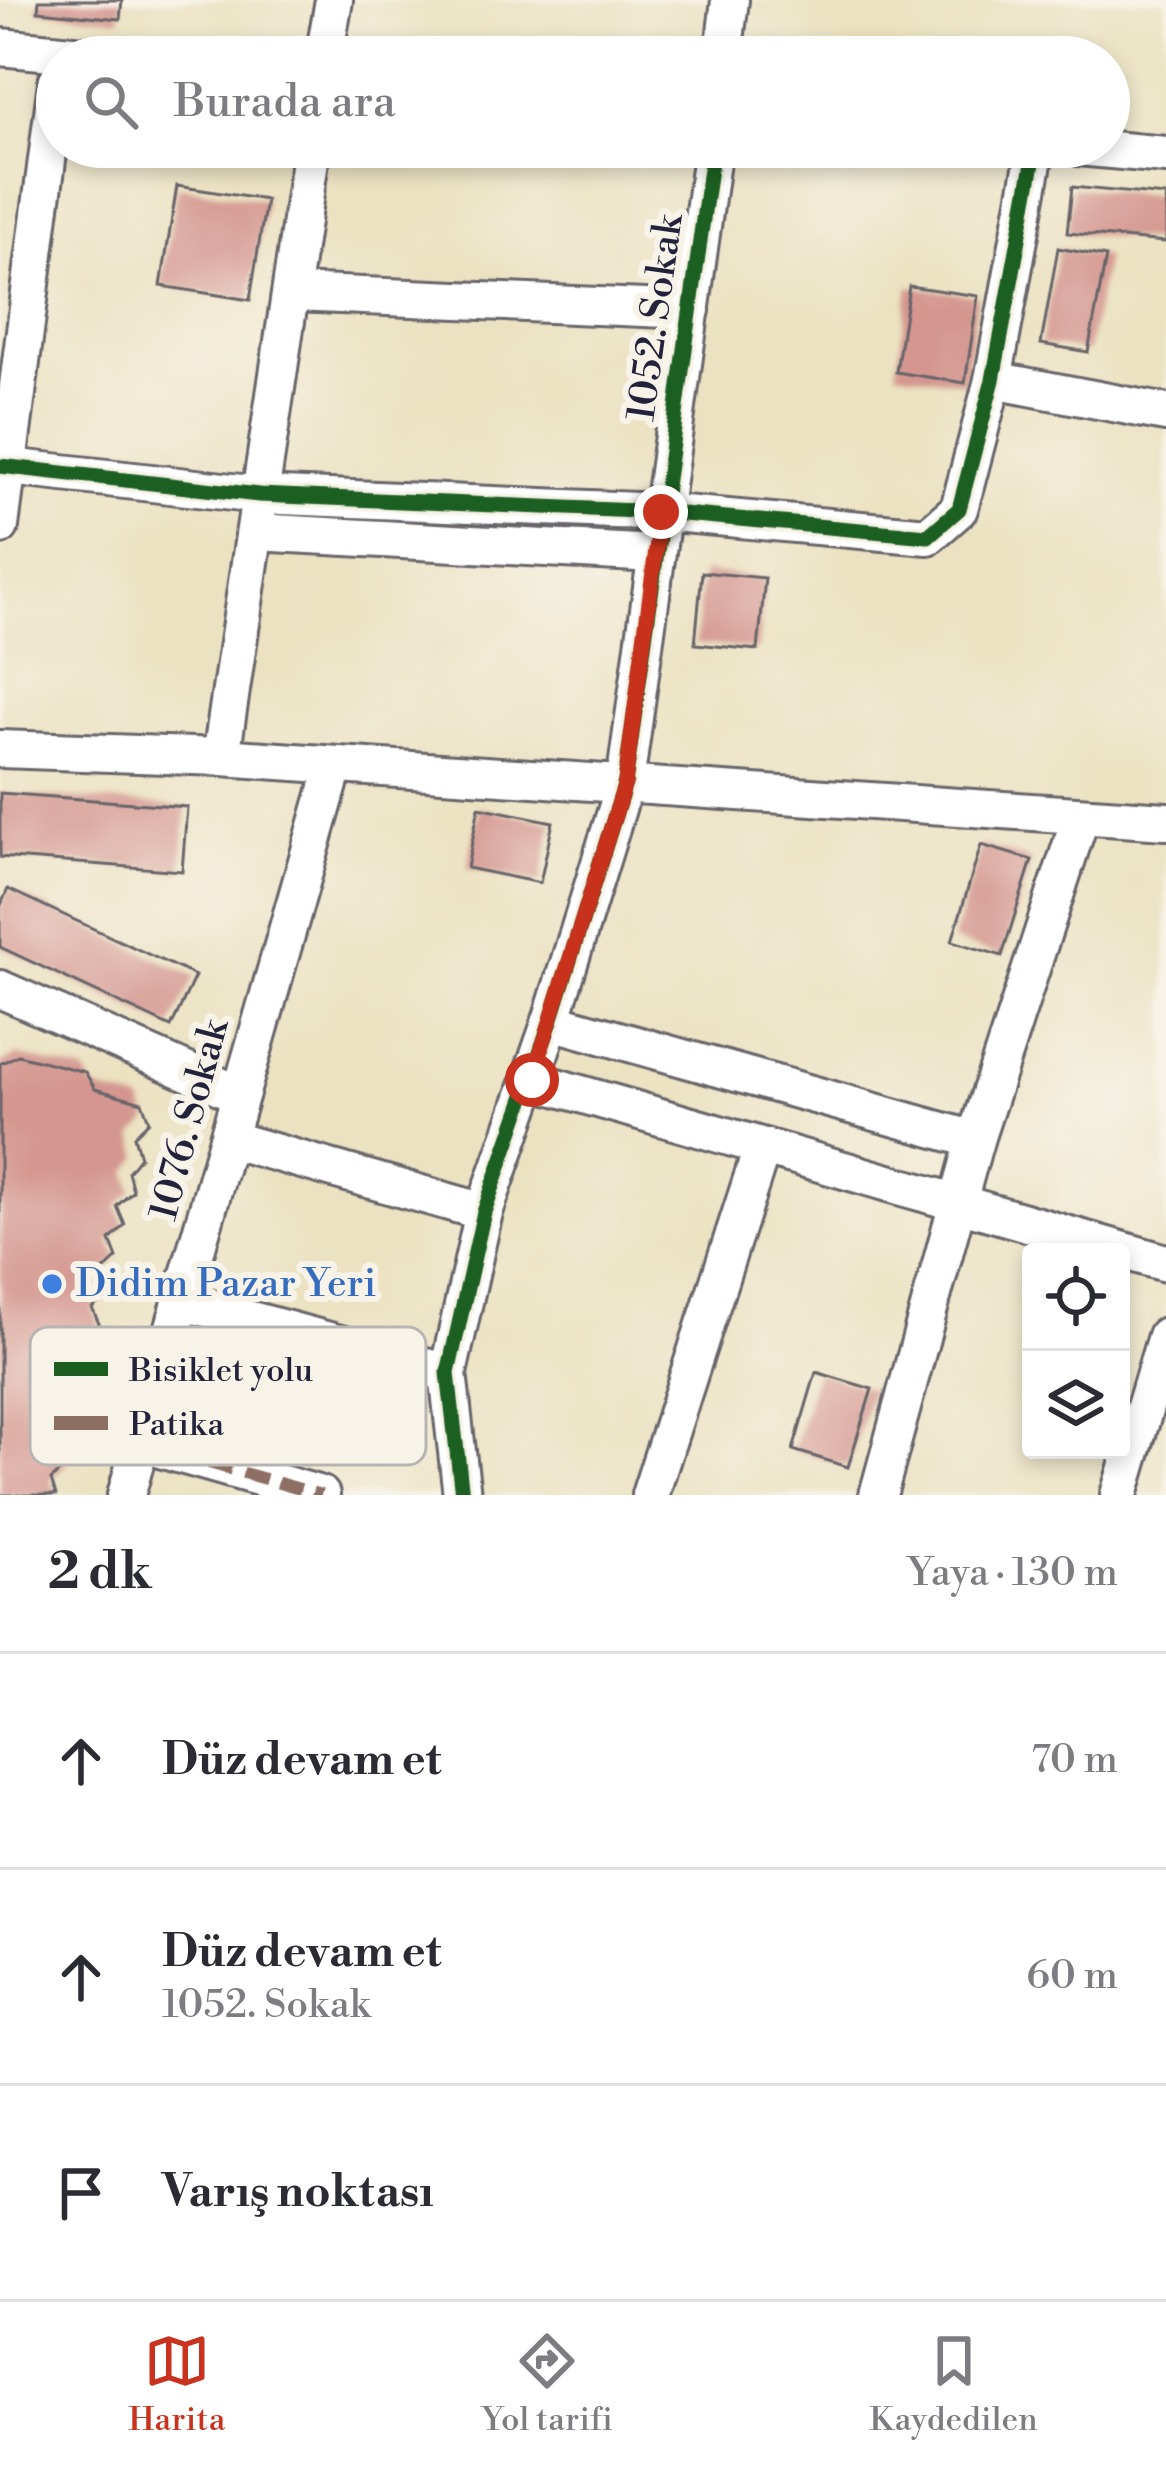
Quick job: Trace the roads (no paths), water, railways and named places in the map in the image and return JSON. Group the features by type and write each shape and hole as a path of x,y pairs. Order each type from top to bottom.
{"street":[{"path":"328,36 334,0"},
{"path":"726,36 730,0"},
{"path":"0,46 36,57"},
{"path":"1130,152 1166,155"},
{"path":"0,526 45,168"},
{"path":"221,757 308,168"},
{"name":"1052. Sokak","path":"462,1495 448,1372 484,1212 532,1080 625,783 710,168"},
{"path":"4,466 260,495 661,512 928,536 959,509 993,380 1032,168"},
{"path":"293,293 692,310"},
{"path":"993,380 1166,413"},
{"path":"255,532 655,554"},
{"path":"0,748 221,757 1166,821"},
{"name":"1076. Sokak","path":"176,1327 334,767"},
{"path":"878,1495 975,1140 1081,816"},
{"path":"0,989 240,1095"},
{"path":"551,1022 975,1140"},
{"path":"532,1080 1166,1263"},
{"path":"228,1139 484,1212"},
{"path":"650,1495 762,1148"},
{"path":"184,1302 278,1327"},
{"path":"1119,1495 1166,1336"},
{"path":"426,1366 448,1372"},
{"name":"1076. Sokak","path":"126,1495 134,1465"},
{"path":"217,1465 321,1495"}],"place":[{"name":"Didim Pazar Yeri","path":"52,1284"}]}
